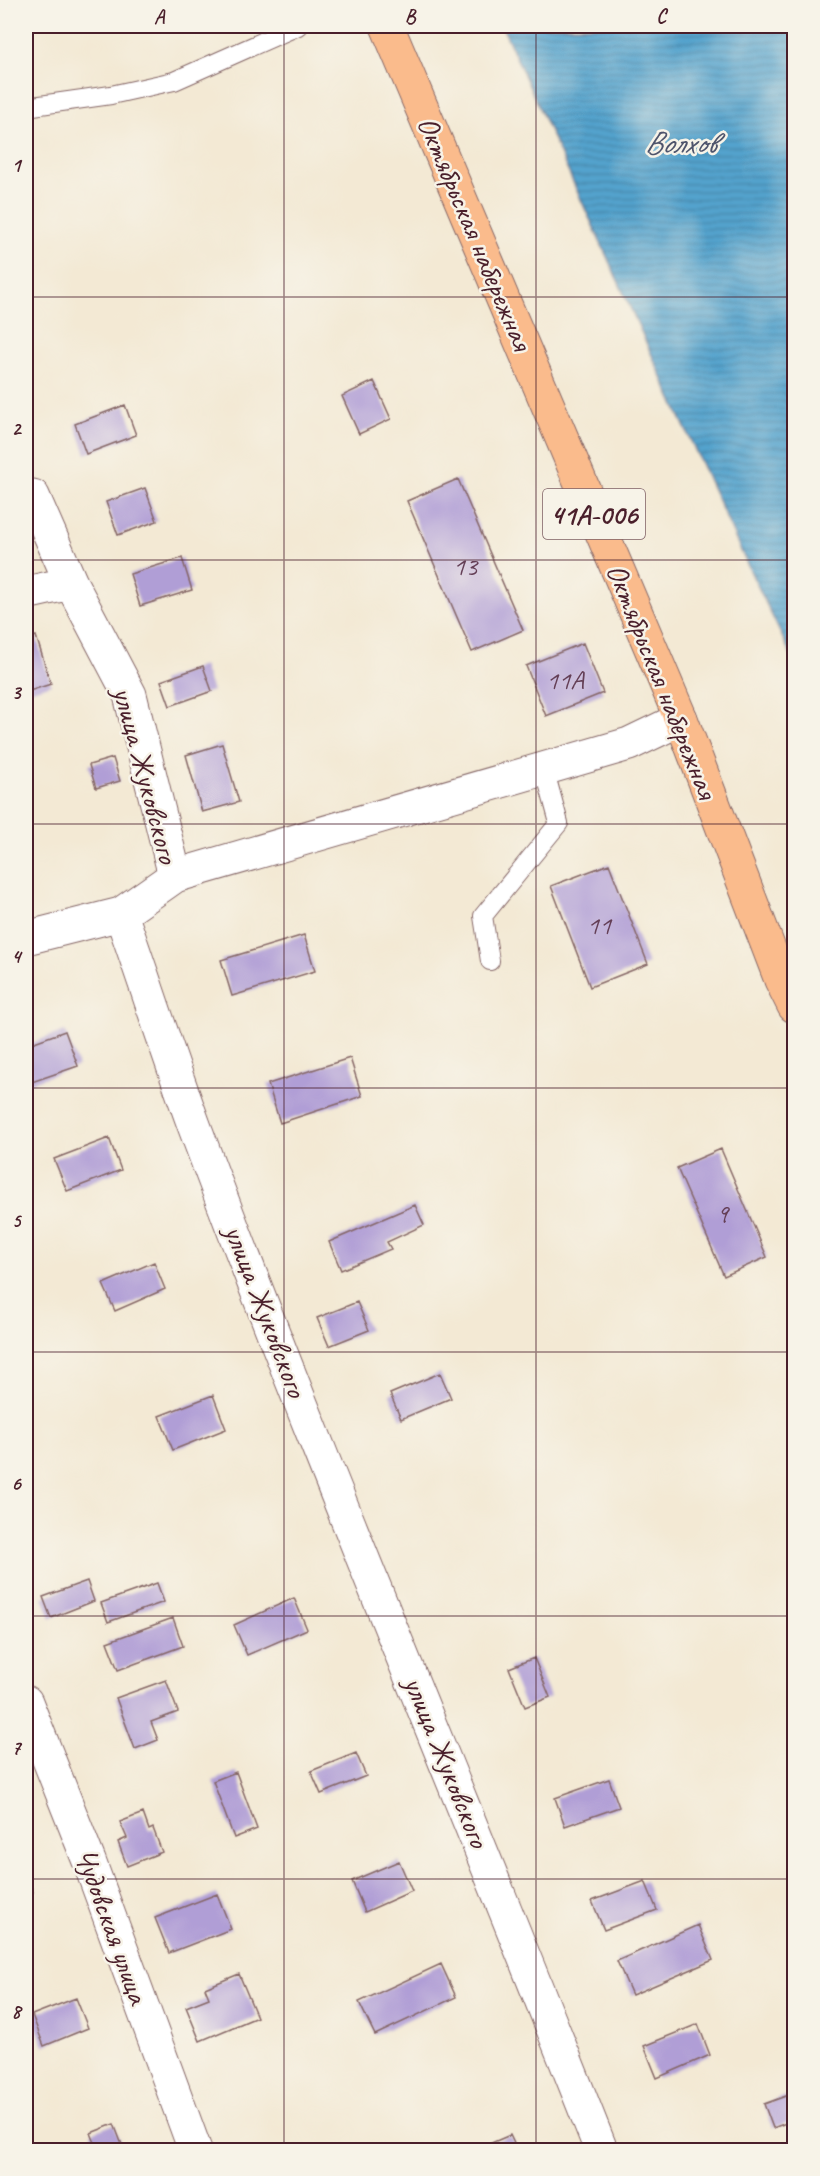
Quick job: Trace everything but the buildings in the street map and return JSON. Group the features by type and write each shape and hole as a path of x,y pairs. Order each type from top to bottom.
{"main road":[{"name":"Октябрьская набережная","path":"387,26 681,719 773,958 795,1006"}],"street":[{"name":"улица Жуковского","path":"26,495 33,496 71,583 130,695 175,876 121,914 194,1126 318,1444 489,1864 601,2151"},
{"path":"26,593 71,583"},
{"path":"175,876 628,744 681,719"},
{"path":"26,938 121,914"},
{"name":"Чудовская улица","path":"26,1702 89,1861 195,2151"}],"lane":[{"path":"26,107 111,94 174,81 298,26"},
{"path":"490,961 483,916 559,823 544,768"}],"water":[{"name":"Волхов","path":"502,26 794,26 794,661 748,566"}]}
